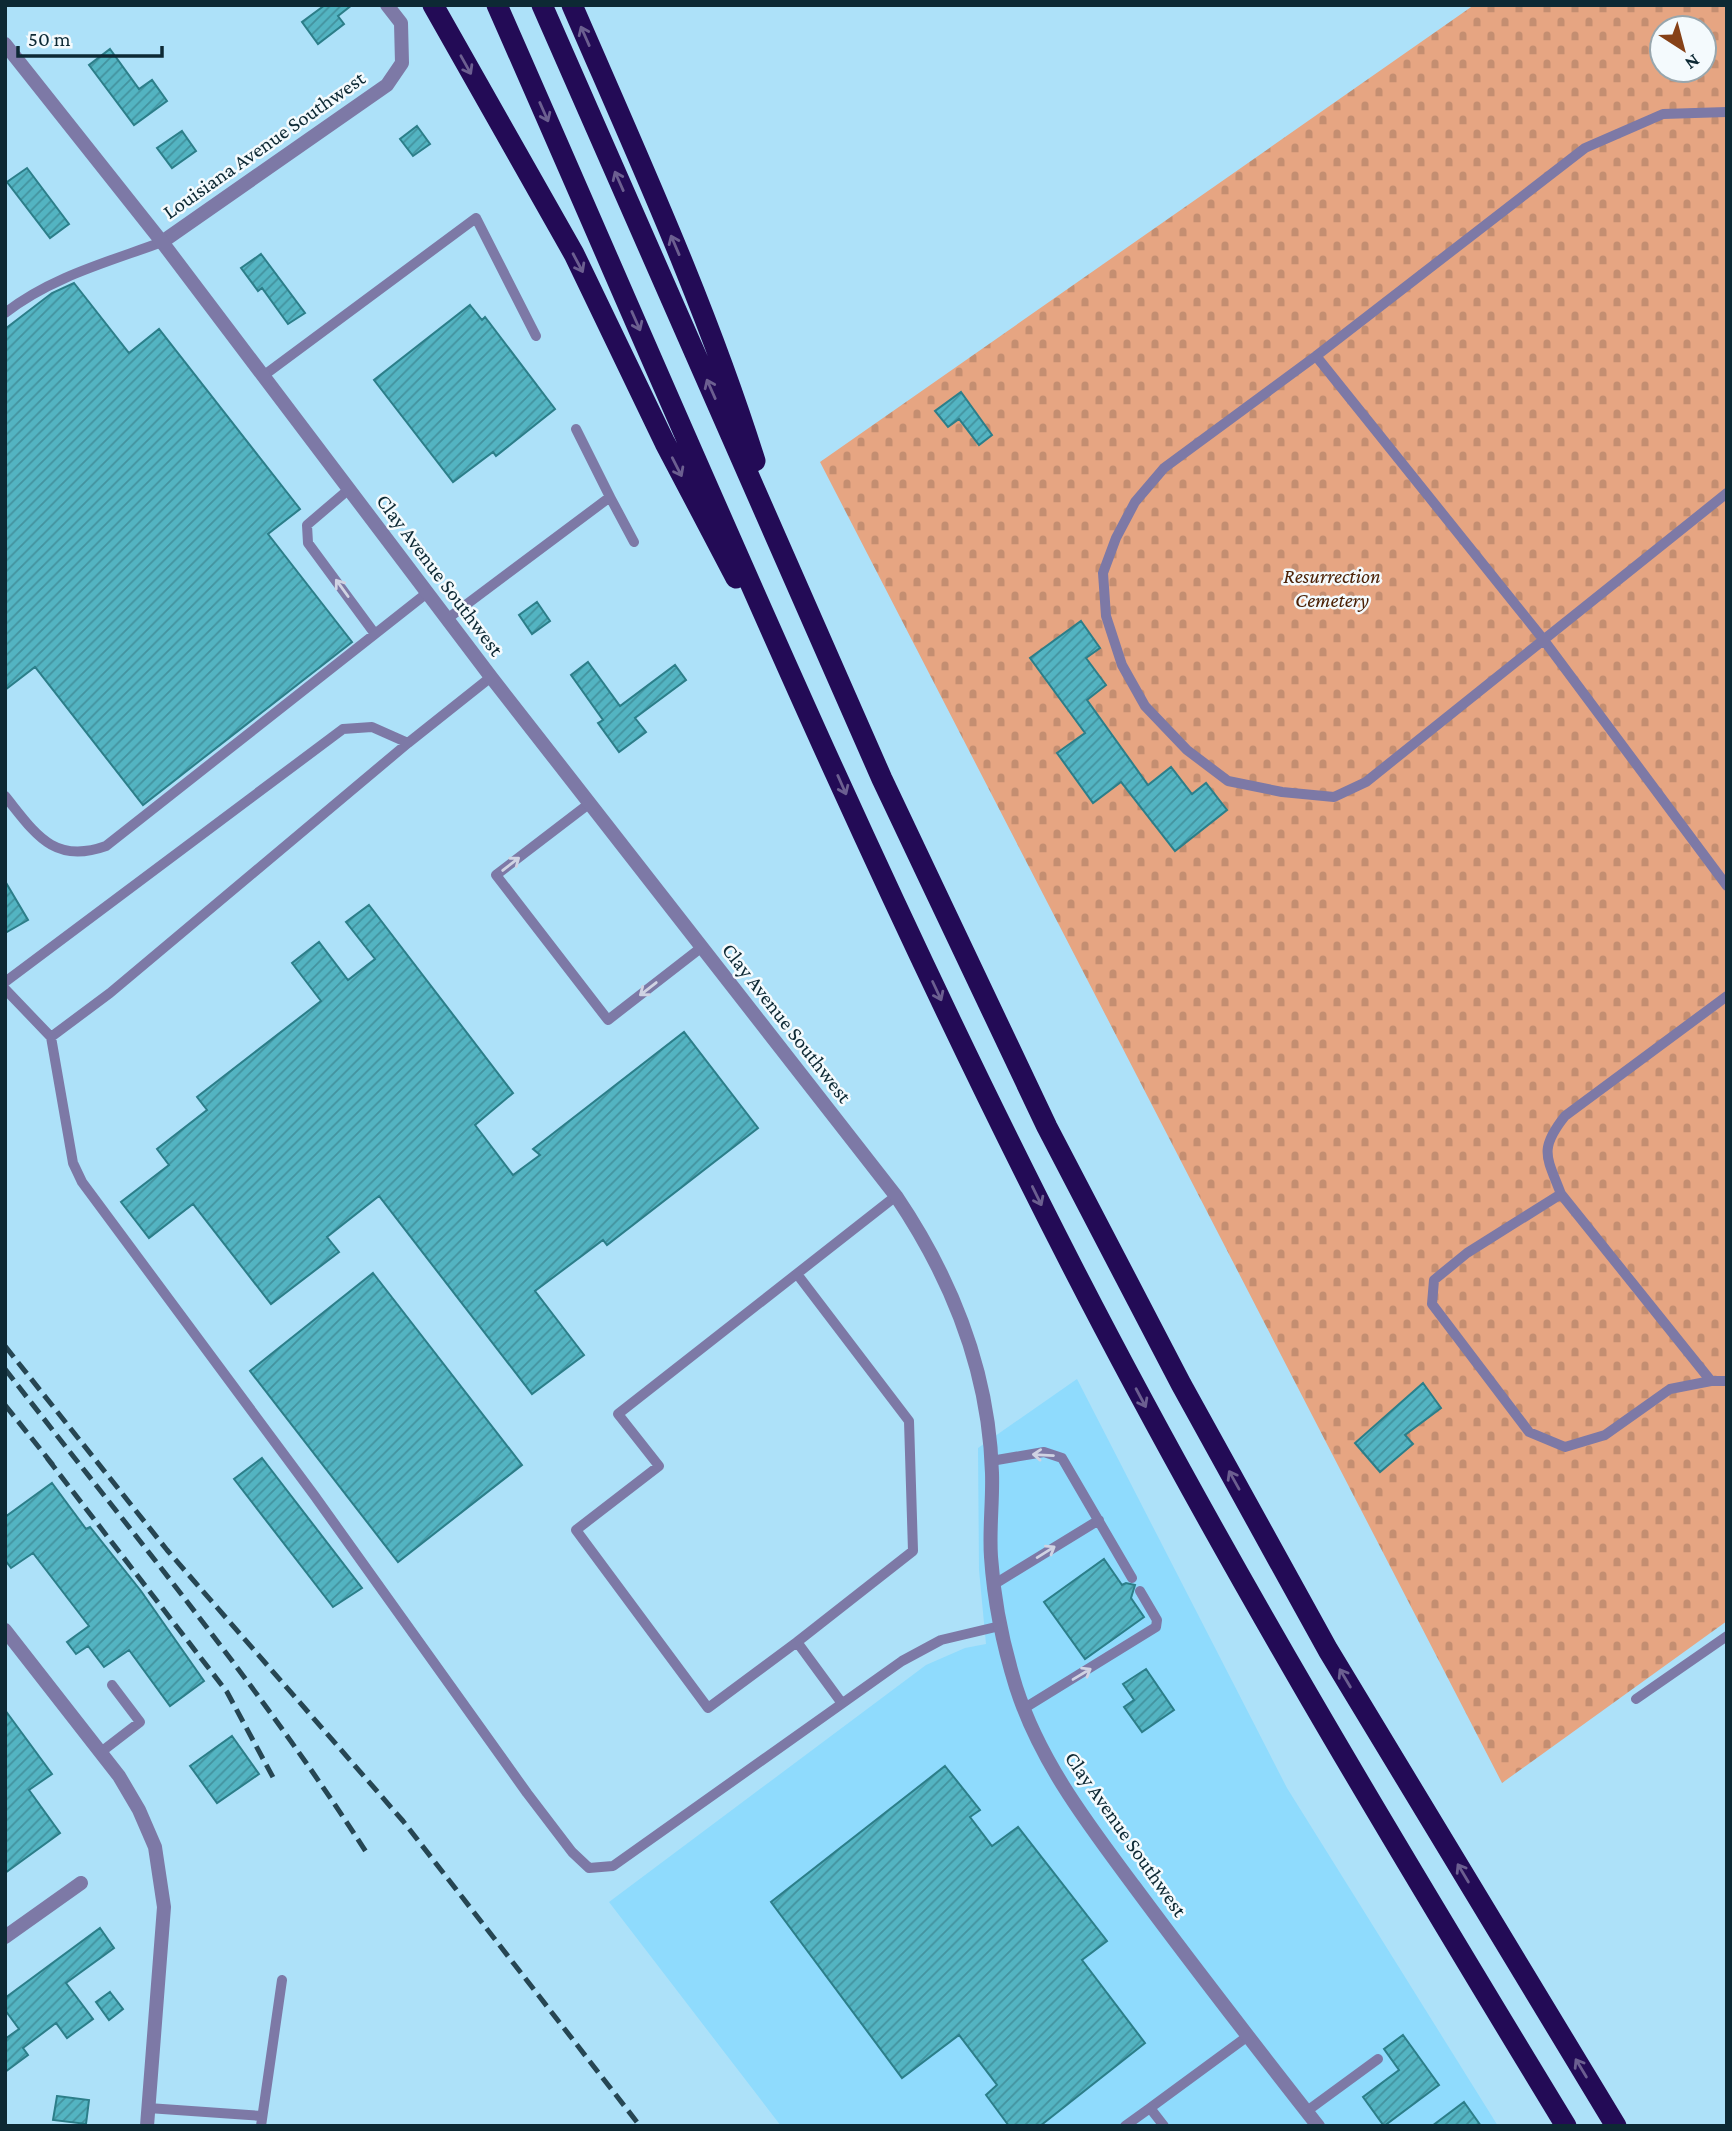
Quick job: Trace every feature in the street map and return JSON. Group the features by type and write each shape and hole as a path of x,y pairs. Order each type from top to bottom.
{"highway":[{"path":"433,5 574,254 665,443 814,722"},
{"path":"497,5 814,722 974,1069 1153,1419 1394,1843 1566,2126"},
{"path":"542,5 787,564 961,949 1047,1127 1181,1384 1328,1650 1616,2126"},
{"path":"572,5 644,170 727,375 787,564"}],"street":[{"name":"Louisiana Avenue Southwest","path":"162,242 387,85 402,63 401,23 387,5"},
{"name":"Clay Avenue Southwest","path":"5,44 162,242 491,677 896,1196 936,1261 959,1311 983,1401 991,1461 993,1585 1000,1626 1024,1709 1046,1756 1073,1803 1318,2126"},
{"path":"5,1630 101,1752 139,1810 155,1847 164,1907 147,2126"},
{"path":"5,1937 82,1883"}],"lane":[{"path":"1727,112 1691,110 1663,114 1585,148 1316,356 1164,468 1135,502 1116,538 1103,573 1106,616 1122,664 1144,706 1187,750 1228,781 1282,792 1334,797 1366,782 1727,493"},
{"path":"263,376 477,218 536,336"},
{"path":"5,313 27,296 72,274 162,242"},
{"path":"1316,356 1544,639 1727,886"},
{"path":"576,429 634,542"},
{"path":"348,490 307,525 308,543 375,634"},
{"path":"447,619 610,497"},
{"path":"5,796 39,838 83,854 106,846 427,593"},
{"path":"51,1037 110,993 408,743 491,677"},
{"path":"5,982 343,729 372,727 408,743"},
{"path":"590,803 496,875 608,1020 702,947"},
{"path":"5,989 51,1037 73,1163 82,1182 314,1494 527,1793 572,1852 589,1868 612,1866 902,1661 941,1640 1000,1626"},
{"path":"1711,1381 1561,1194 1547,1157 1548,1138 1565,1116 1727,996"},
{"path":"1561,1194 1466,1253 1434,1280 1433,1304 1529,1432 1565,1447 1605,1435 1670,1389 1711,1381 1727,1381"},
{"path":"797,1274 909,1421 913,1551 708,1708 576,1530 659,1466 618,1414 896,1196"},
{"path":"991,1461 1044,1452 1062,1458 1132,1578"},
{"path":"993,1585 1099,1520"},
{"path":"1024,1709 1156,1628 1157,1620 1140,1591"},
{"path":"1636,1699 1727,1636"},
{"path":"797,1642 841,1702"},
{"path":"101,1752 140,1723 112,1685"},
{"path":"148,2108 261,2121 282,1980"},
{"path":"1125,2126 1248,2036"},
{"path":"1307,2111 1378,2059"},
{"path":"1150,2108 1164,2126"}],"shaded area":[{"path":"1077,1379 1287,1788 1498,2126 781,2126 609,1902 926,1665 965,1648 986,1644 979,1570 978,1448"}],"green space":[{"name":"Resurrection Cemetery","path":"1474,5 1727,5 1727,1621 1502,1783 820,462"}],"building":[{"path":"325,5 352,5 338,16 344,24 318,44 302,22"},
{"path":"110,49 139,89 152,80 167,101 134,125 89,65"},
{"path":"417,126 430,144 413,156 400,139"},
{"path":"182,131 196,151 172,168 157,148"},
{"path":"27,168 69,224 50,238 7,182"},
{"path":"261,254 305,313 288,324 262,288 258,291 241,268"},
{"path":"74,283 129,353 159,329 300,509 268,534 352,642 143,805 35,667 5,690 5,329 52,293"},
{"path":"470,305 482,320 485,317 555,409 496,456 493,452 453,482 374,380"},
{"path":"961,392 992,435 979,445 959,419 948,427 935,411"},
{"path":"537,602 550,621 532,634 519,615"},
{"path":"1081,621 1100,648 1086,658 1106,685 1087,700 1148,785 1171,767 1192,794 1206,783 1227,810 1175,851 1121,782 1093,803 1057,753 1085,733 1030,658"},
{"path":"588,662 620,706 675,665 686,680 635,718 646,732 619,752 598,723 603,720 571,675"},
{"path":"5,881 28,920 5,933"},
{"path":"369,905 513,1093 475,1125 513,1175 540,1155 533,1149 684,1032 758,1128 607,1245 603,1240 535,1291 584,1355 532,1394 379,1196 327,1237 339,1252 271,1304 193,1204 149,1238 121,1202 169,1165 157,1149 207,1110 197,1097 321,1001 292,963 319,942 348,980 375,959 346,922"},
{"path":"373,1273 522,1465 398,1562 250,1371"},
{"path":"1423,1383 1441,1408 1405,1435 1413,1444 1380,1472 1355,1443"},
{"path":"262,1458 362,1588 333,1607 234,1479"},
{"path":"52,1483 86,1529 90,1527 141,1591 204,1681 170,1706 129,1650 104,1667 88,1646 76,1654 67,1642 89,1626 33,1553 11,1568 5,1560 5,1517"},
{"path":"1104,1559 1122,1585 1135,1585 1131,1598 1144,1617 1085,1659 1044,1602"},
{"path":"1146,1669 1174,1710 1142,1732 1124,1707 1134,1700 1123,1684"},
{"path":"5,1710 52,1774 29,1790 60,1833 5,1873"},
{"path":"232,1736 259,1774 217,1803 190,1766"},
{"path":"945,1766 980,1810 970,1817 992,1846 1018,1827 1107,1941 1082,1960 1145,2043 1040,2126 1009,2126 986,2095 997,2085 959,2035 902,2078 771,1902"},
{"path":"100,1928 114,1948 66,1983 93,2019 67,2038 56,2023 23,2048 28,2055 5,2072 5,2039 19,2029 5,2010 5,1998"},
{"path":"110,1992 123,2009 109,2020 96,2002"},
{"path":"1403,2035 1439,2085 1384,2126 1363,2097 1399,2070 1384,2049"},
{"path":"57,2096 89,2100 86,2124 53,2120"},
{"path":"1464,2102 1481,2126 1432,2126"}],"railway":[{"path":"5,1346 167,1550 403,1821 640,2126"},
{"path":"5,1369 238,1669 368,1855"},
{"path":"5,1405 53,1465"},
{"path":"47,1458 227,1692 275,1781"}]}
